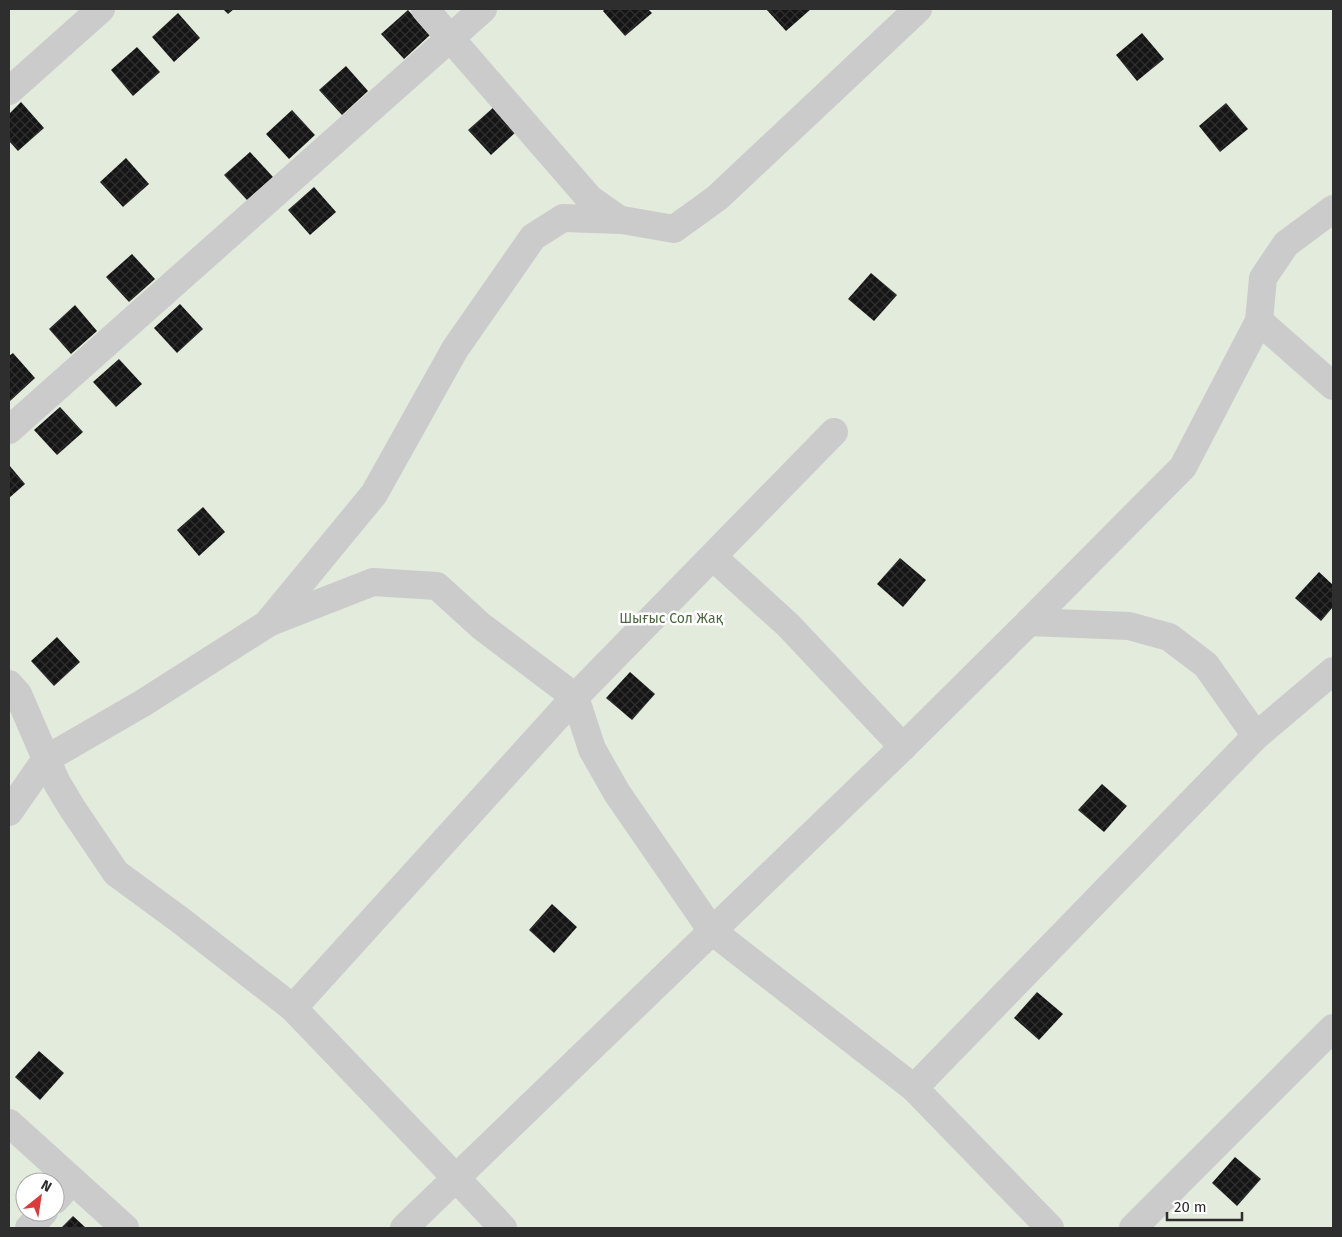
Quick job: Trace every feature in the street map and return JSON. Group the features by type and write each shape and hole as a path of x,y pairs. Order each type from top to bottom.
{"street":[{"path":"9,91 101,9"},
{"path":"425,9 590,199 622,220"},
{"path":"9,430 483,9"},
{"path":"267,624 374,494 455,349 533,237 563,218 622,220 674,230 718,198 918,9"},
{"path":"404,1228 903,747 1183,467 1259,321 1263,278 1286,244 1333,209"},
{"path":"1259,321 1333,386"},
{"path":"293,1008 575,697 834,432"},
{"path":"713,557 788,625 903,747"},
{"path":"9,812 46,760 143,703 267,624 373,582 437,586 481,626 575,697 592,749 617,793 712,931 914,1088 1050,1228"},
{"path":"1030,622 1129,626 1169,637 1206,665 1256,736"},
{"path":"914,1088 1256,736 1333,671"},
{"path":"9,684 18,694 46,760 72,808 116,872 293,1008 503,1228"},
{"path":"1134,1228 1333,1028"},
{"path":"9,1123 48,1172"},
{"path":"65,1191 125,1228"}],"green space":[{"name":"Шығыс Сол Жақ","path":"9,9 1333,9 1333,1228 9,1228"}],"building":[{"path":"223,9 234,9 228,14"},
{"path":"605,9 648,9 652,13 625,36 603,11"},
{"path":"766,9 811,9 786,31"},
{"path":"408,10 430,35 404,59 381,34"},
{"path":"178,13 200,38 174,62 152,37"},
{"path":"1142,33 1164,59 1137,81 1116,55"},
{"path":"137,47 160,72 133,96 111,70"},
{"path":"346,66 368,91 342,115 319,90"},
{"path":"21,102 44,128 18,151 9,141 9,114"},
{"path":"1226,103 1248,129 1220,152 1199,126"},
{"path":"495,106 517,131 491,155 468,130"},
{"path":"292,110 315,135 289,159 266,134"},
{"path":"250,152 273,177 247,200 224,175"},
{"path":"126,158 149,184 123,207 100,182"},
{"path":"314,187 336,212 310,235 288,210"},
{"path":"132,254 155,279 129,302 106,277"},
{"path":"871,273 897,295 874,321 848,299"},
{"path":"180,304 203,329 177,353 154,328"},
{"path":"75,305 97,331 71,354 49,329"},
{"path":"13,353 35,378 9,402 9,356"},
{"path":"119,359 142,384 116,407 93,382"},
{"path":"60,407 83,432 57,455 34,430"},
{"path":"9,465 25,484 9,498"},
{"path":"203,507 225,532 199,556 177,530"},
{"path":"900,558 926,580 903,607 877,584"},
{"path":"1319,572 1333,585 1333,607 1321,621 1295,598"},
{"path":"57,637 80,662 54,686 31,661"},
{"path":"630,672 655,694 632,720 606,698"},
{"path":"1102,784 1127,806 1104,832 1078,810"},
{"path":"552,904 577,927 554,953 529,930"},
{"path":"1037,992 1063,1014 1039,1040 1014,1018"},
{"path":"39,1051 64,1073 40,1100 15,1077"},
{"path":"1235,1157 1261,1179 1237,1206 1212,1183"},
{"path":"73,1216 86,1228 61,1228"}]}
